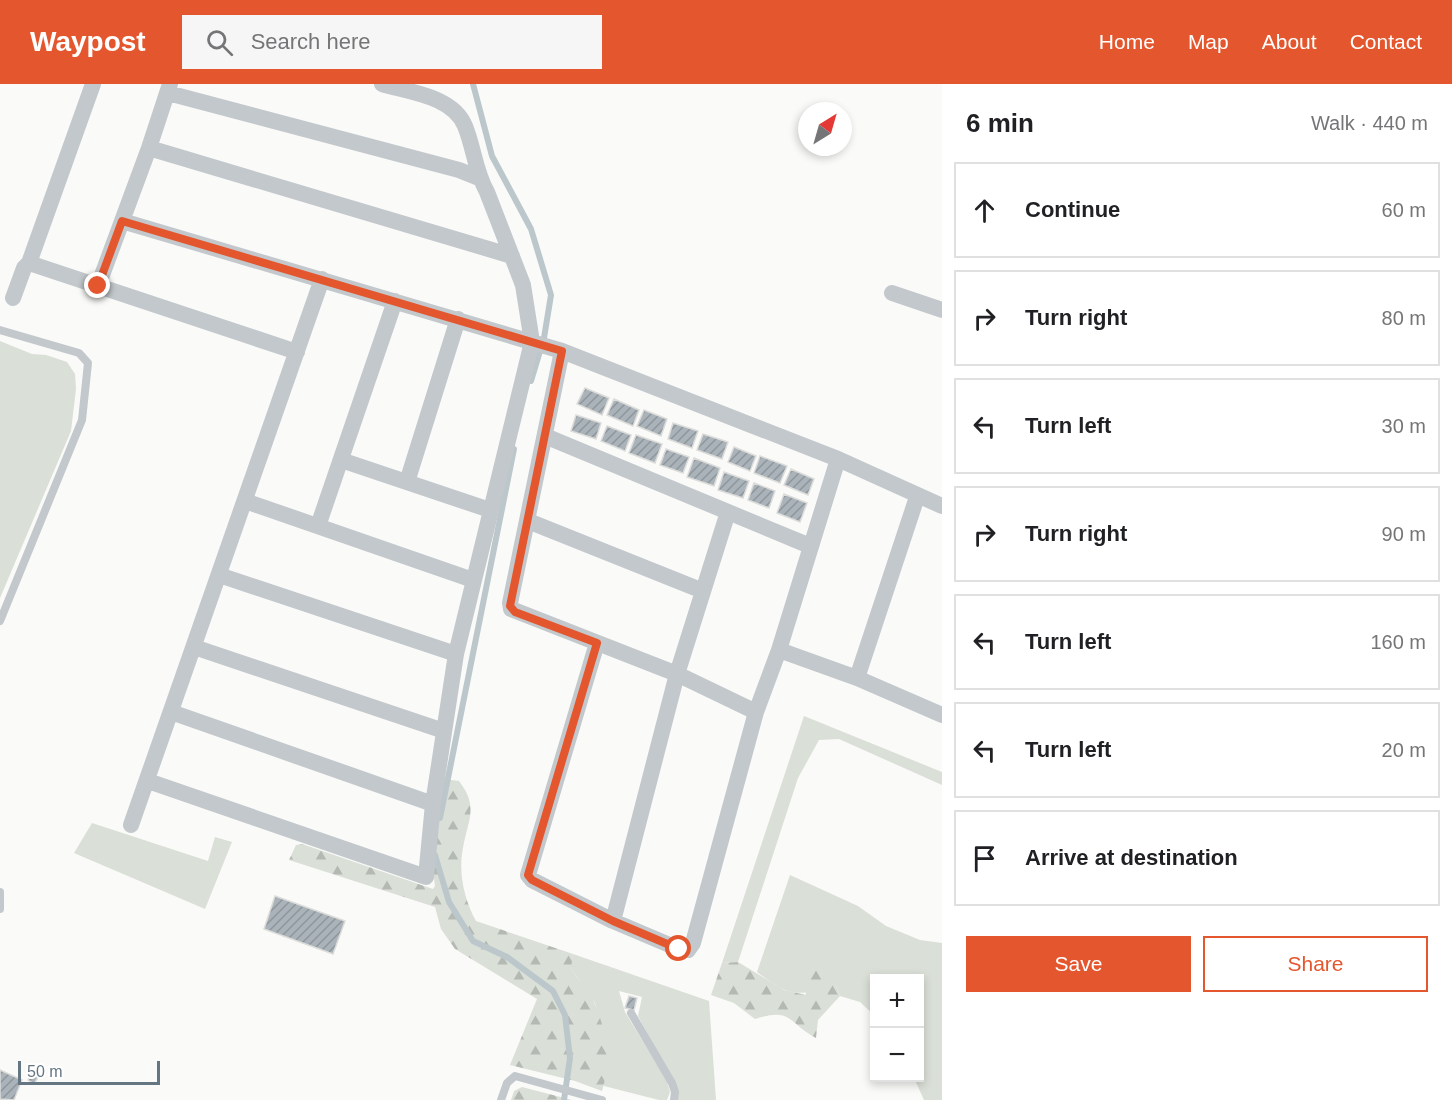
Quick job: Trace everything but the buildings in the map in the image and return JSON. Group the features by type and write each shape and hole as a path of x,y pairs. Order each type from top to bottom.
{"street":[{"path":"13,298 24,268 29,263 93,84"},
{"path":"148,781 426,877 433,804 456,654 490,510 535,343 523,285 487,192 478,178 465,125 455,109 445,103 382,84"},
{"path":"98,286 169,88 459,170 478,178"},
{"path":"149,148 512,256"},
{"path":"122,221 559,350 838,459 942,506"},
{"path":"29,263 297,352"},
{"path":"131,825 322,279"},
{"path":"892,292 942,310"},
{"path":"318,526 395,301"},
{"path":"407,482 458,319"},
{"path":"559,350 545,436 511,609 677,674 756,712"},
{"path":"545,436 810,546"},
{"path":"597,643 527,872 532,880 613,921 679,949 691,948 711,884 756,712 779,650 838,459"},
{"path":"341,460 490,510"},
{"path":"857,678 917,496"},
{"path":"245,501 473,580"},
{"path":"613,921 677,674 728,512"},
{"path":"528,521 703,591"},
{"path":"219,575 456,654"},
{"path":"194,647 444,731"},
{"path":"779,650 941,712"},
{"path":"171,712 433,804"}],"lane":[{"path":"0,330 79,353 88,363 82,420 0,621"},
{"path":"0,892 0,909"},
{"path":"632,1013 672,1083 675,1092 674,1100"},
{"path":"501,1100 507,1083 515,1076 602,1100"}],"green space":[{"path":"0,341 32,354 46,355 67,362 75,374 76,389 71,431 0,598"},
{"path":"804,716 942,772 942,785 839,739 819,740 798,778 738,962 722,963"},
{"path":"443,779 459,781 469,798 470,813 461,866 465,895 476,921 573,954 571,968 592,997 602,1023 607,1058 602,1091 575,1081 510,1065 537,999 455,949 441,929 435,907 289,860 296,845 302,844 433,889"},
{"path":"92,823 208,861 215,837 232,842 205,909 74,853"},
{"path":"790,875 858,906 886,926 920,940 942,943 942,1100 924,1100 916,1082 924,1082 924,974 870,974 870,1011 860,1002 840,996 835,983 812,991 794,993 777,986 757,972"},
{"path":"573,954 709,1001 716,1100 678,1100 678,1090 638,1016 642,997 619,991 625,1012 667,1081 670,1092 667,1100 659,1100 604,1086 605,1042 595,1003 570,967"},
{"path":"738,962 784,990 806,995 804,974 818,969 835,983 840,996 818,1020 816,1038 789,1018 776,1015 755,1019 734,1003 711,995 722,963"},
{"path":"522,1087 572,1100 511,1100 514,1091"}],"waterway":[{"path":"473,84 492,156 531,229 551,295 544,338 531,381"},
{"path":"440,818 514,449"},
{"path":"435,855 449,902 473,941 507,957 553,991 565,1015 570,1058 564,1100"}],"route":[{"path":"98,286 122,221 562,351 510,606 515,612 597,643 527,872 532,880 613,921 679,949"}]}
